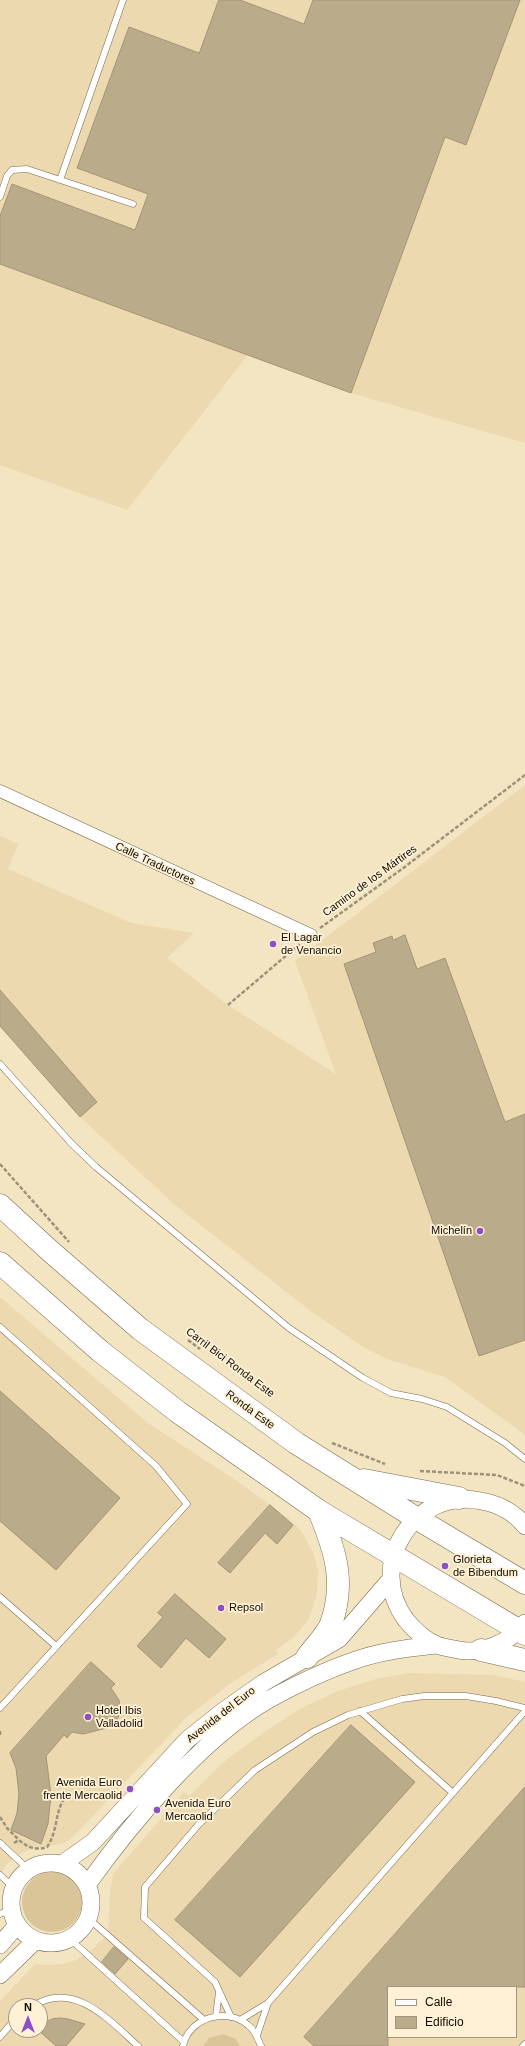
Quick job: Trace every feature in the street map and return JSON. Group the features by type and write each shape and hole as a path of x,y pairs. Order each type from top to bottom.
{"highway":[{"name":"Ronda Este","path":"0,1205 140,1329 296,1443 416,1518 525,1583"},
{"path":"0,1263 112,1361 178,1412 319,1511 523,1629"},
{"path":"355,1479 459,1498"},
{"path":"307,1657 330,1626 338,1594 339,1569 332,1541 319,1511"},
{"path":"480,1650 525,1660"}],"street":[{"name":"Calle Traductores","path":"0,791 311,935"},
{"path":"523,1629 501,1643 480,1650 458,1650 436,1645 412,1627 401,1613 394,1597 391,1579 393,1555 405,1531 416,1518 435,1506 459,1498 492,1503 507,1510 524,1523"},
{"name":"Avenida del Euro","path":"62,1864 93,1842 187,1740 222,1712 263,1683 339,1639 391,1579"},
{"name":"Avenida del Euro","path":"87,1885 108,1855 151,1805 202,1752 238,1721 268,1701 311,1679 354,1660 382,1653 436,1645"},
{"path":"45,1864 62,1864 77,1873 87,1885 92,1904 88,1919 84,1927 70,1939 59,1943 47,1944 35,1941 25,1934 6,1911 11,1903 14,1888 20,1878 29,1870 45,1864"},
{"path":"0,1945 17,1925"},
{"path":"0,1975 35,1941"}],"lane":[{"path":"60,180 123,0"},
{"path":"0,197 7,176 12,170 27,169 133,204"},
{"path":"0,1064 71,1143 96,1167 289,1328 363,1378 391,1393 422,1399 447,1407 505,1443 525,1459"},
{"path":"0,1327 156,1466 187,1504 0,1708"},
{"path":"0,1597 56,1646"},
{"path":"231,2017 215,1982 144,1918 145,1887 200,1824 255,1770 313,1732 348,1715 402,1699 424,1696 466,1696 525,1708"},
{"path":"240,2020 268,2003 525,1711"},
{"path":"360,1712 453,1793"},
{"path":"0,1843 29,1870"},
{"path":"0,1875 14,1888"},
{"path":"88,1919 204,2020"},
{"path":"70,1939 183,2044 195,2026 204,2020 216,2016 231,2017 249,2025 257,2035 261,2046"},
{"path":"216,2016 219,1992"},
{"path":"48,2000 69,1997 98,2010 138,2046"},
{"path":"257,2035 268,2003"},
{"path":"0,2037 8,2028"}],"path":[{"name":"Camino de los Mártires","path":"228,1005 311,935 402,869 525,775"},
{"path":"0,1164 73,1246"},
{"name":"Carril Bici Ronda Este","path":"183,1337 202,1351"},
{"path":"329,1442 388,1465"},
{"path":"418,1471 497,1475 525,1486"},
{"path":"0,1817 6,1828 25,1846 37,1849 47,1847 52,1840 61,1802 68,1794"},
{"path":"8,1850 19,1840"}],"shaded area":[{"path":"0,0 525,0 525,443 351,393 248,355 127,510 0,465"},
{"path":"525,785 525,1435 445,1377 387,1359 363,1347 312,1312 175,1205 80,1117 0,1026 0,836 18,844 8,869 131,923 194,933 167,958 228,1005 336,1074 295,961"},
{"path":"0,1297 148,1423 240,1483 288,1518 302,1532 313,1553 318,1569 317,1595 308,1620 293,1638 276,1650 278,1654 231,1683 187,1717 72,1838 62,1844 38,1847 22,1853 7,1864 0,1874"},
{"path":"411,1673 494,1675 525,1682 525,2046 0,2046 0,2001 35,1964 63,1964 76,1960 91,1950 108,1935 110,1892 113,1874 184,1792 189,1796 226,1760 298,1710 338,1691 379,1678"},
{"path":"46,1872 58,1872 69,1877 77,1885 82,1896 80,1914 69,1927 58,1932 46,1932 35,1927 27,1919 22,1908 22,1896 27,1885 35,1877"},
{"path":"223,2034 236,2039 240,2046 203,2046 209,2038"}],"building":[{"path":"219,0 240,0 304,24 313,0 520,0 466,145 445,137 351,393 0,264 0,216 12,184 135,230 148,194 77,168 129,27 199,53"},
{"name":"Michelín","path":"405,935 417,969 445,958 505,1122 525,1114 525,1340 479,1356 344,964 376,952 373,943 392,936 393,940"},
{"path":"0,990 97,1102 80,1117 0,1026"},
{"path":"0,1391 120,1498 56,1570 0,1521"},
{"path":"270,1505 293,1525 277,1544 265,1533 230,1573 218,1563"},
{"path":"175,1594 226,1639 209,1658 186,1638 161,1668 137,1646 163,1617 158,1613"},
{"path":"91,1662 115,1684 111,1688 119,1700 121,1711 117,1720 107,1728 83,1734 72,1732 67,1738 64,1735 46,1756 51,1795 48,1824 41,1844 11,1830 17,1813 19,1794 16,1768 10,1753"},
{"path":"351,1725 415,1782 240,1977 175,1920"},
{"path":"525,1787 525,1987 387,1986 388,2046 314,2046 304,2037"},
{"path":"114,1947 128,1959 115,1974 102,1962"},
{"path":"52,2019 68,2019 85,2024 66,2046 56,2046 47,2038 48,2021"}],"place":[{"name":"El Lagar de Venancio","path":"273,944"},
{"name":"Michelín","path":"480,1231"},
{"name":"Glorieta de Bibendum","path":"445,1566"},
{"name":"Repsol","path":"221,1608"},
{"name":"Hotel Ibis Valladolid","path":"88,1717"},
{"name":"Avenida Euro frente Mercaolid","path":"130,1789"},
{"name":"Avenida Euro Mercaolid","path":"157,1810"}]}
